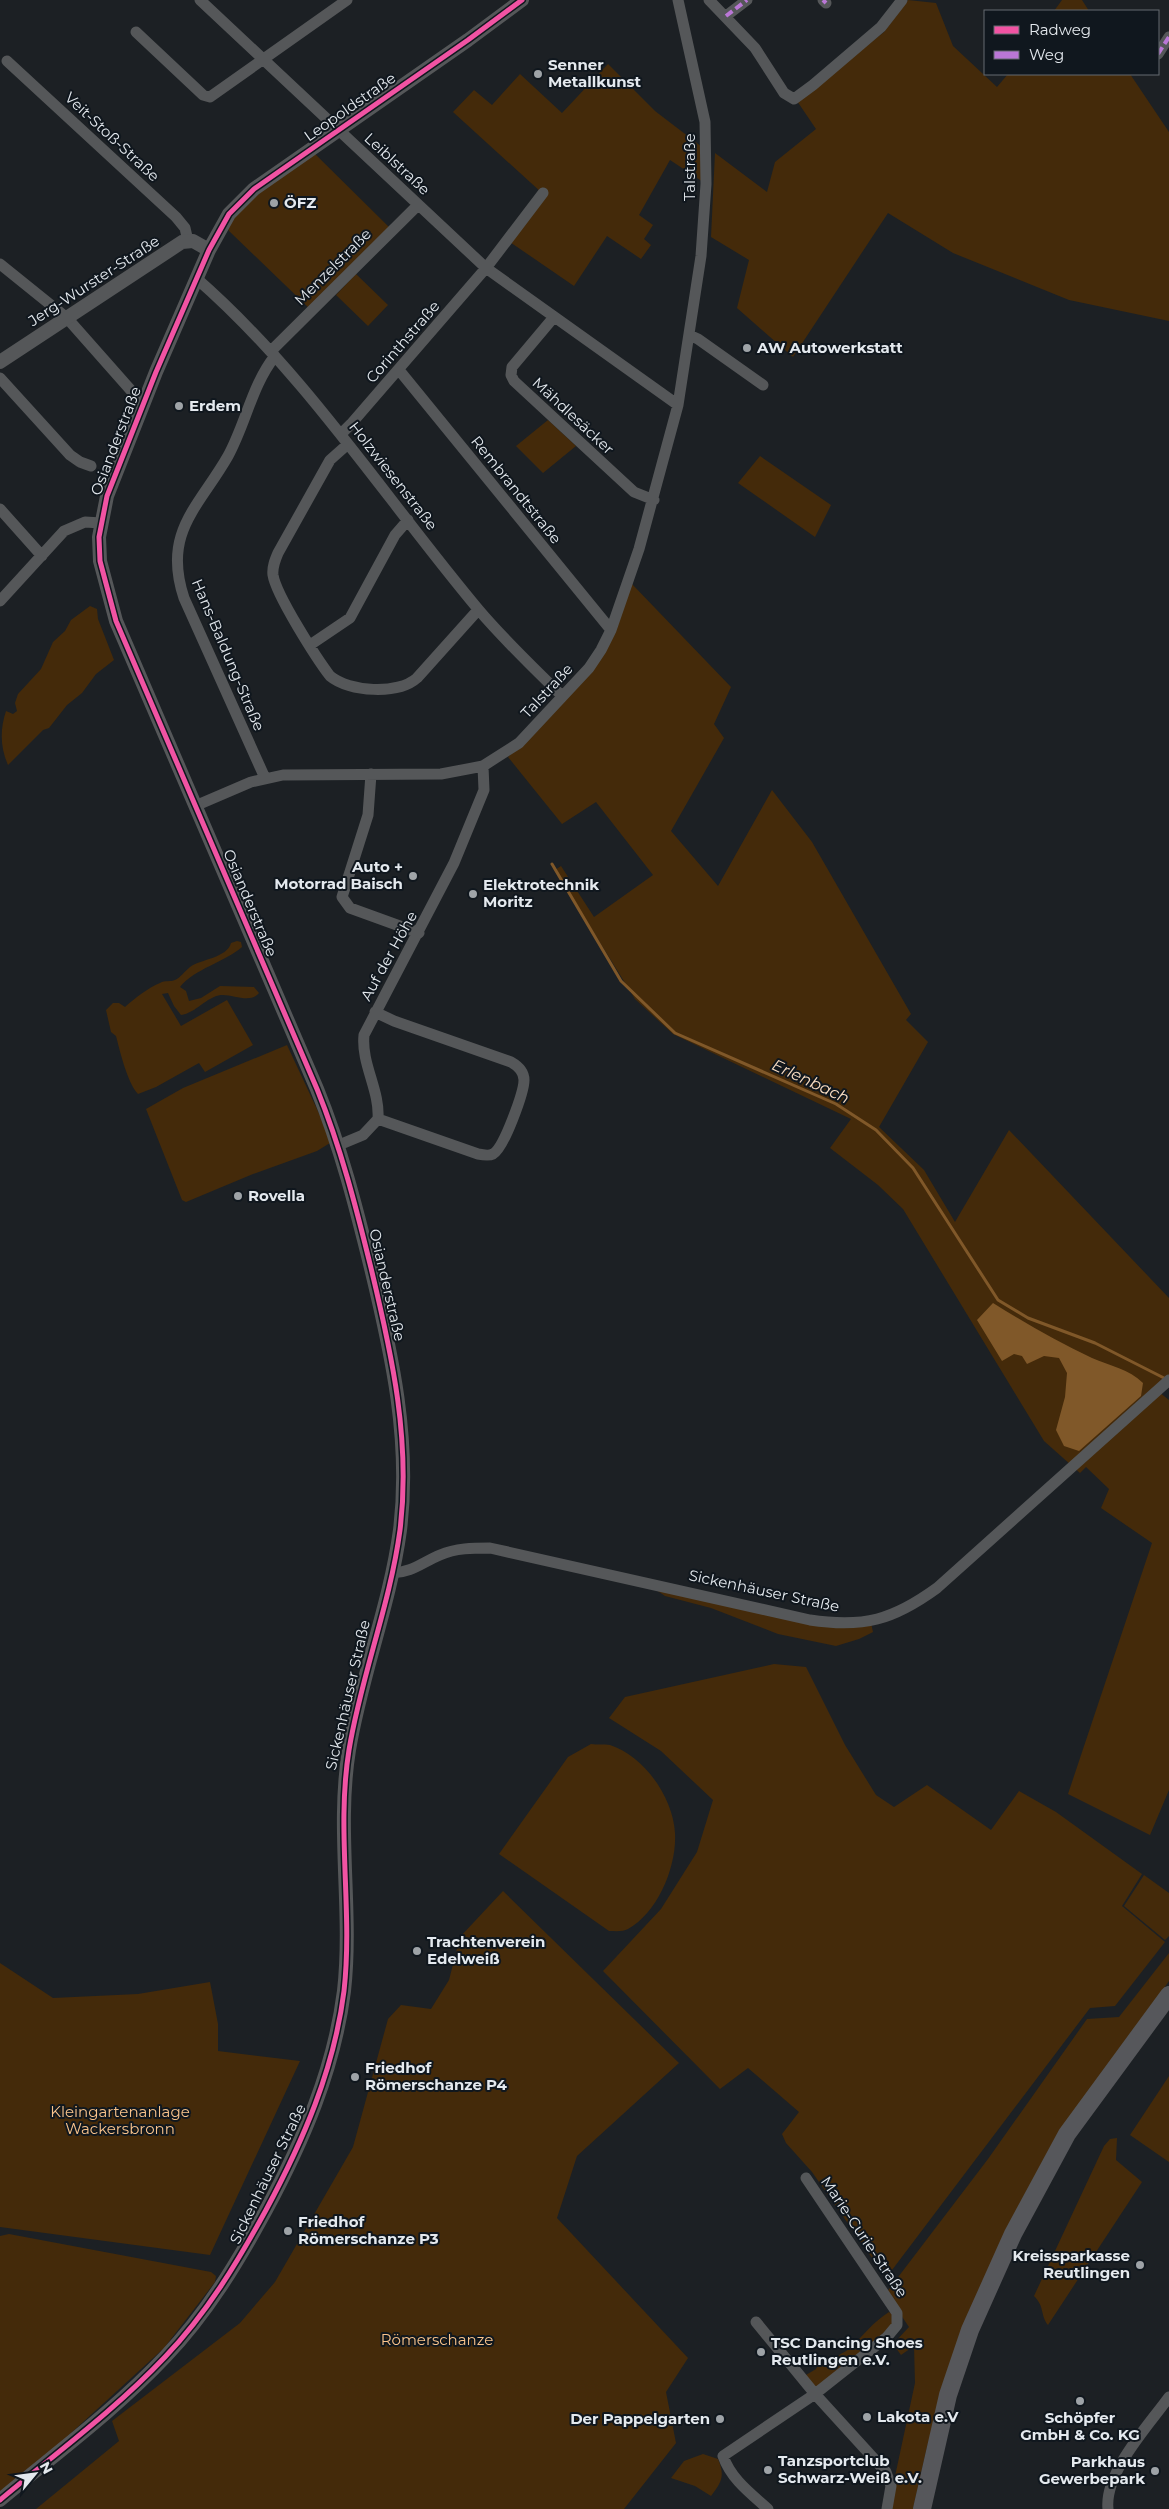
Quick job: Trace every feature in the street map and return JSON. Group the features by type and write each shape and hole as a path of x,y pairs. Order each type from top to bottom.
{"main road":[{"path":"922,2509 948,2395 970,2330 1013,2234 1067,2134 1169,1995"}],"street":[{"name":"Leiblstraße","path":"200,0 486,268 678,405"},
{"path":"136,32 207,97 218,93 347,0"},
{"name":"Leopoldstraße","path":"209,250 224,220 247,194 522,0"},
{"name":"Talstraße","path":"195,806 265,778 303,773 441,774 483,766 518,743 596,658 611,630 654,500 678,405 705,217 706,130 704,112 678,0"},
{"path":"710,0 759,54 784,93 794,98 808,90 881,27 902,0"},
{"path":"726,16 746,0"},
{"path":"1159,52 1169,37"},
{"name":"Veit-Stoß-Straße","path":"8,61 176,217 185,228 188,241"},
{"path":"486,268 542,193"},
{"name":"Menzelstraße","path":"273,353 418,204"},
{"path":"188,241 209,250"},
{"name":"Jerg-Wurster-Straße","path":"0,362 182,242 188,241"},
{"name":"Osianderstraße","path":"209,250 116,469 101,523 100,561 112,612 339,1145 375,1285 399,1403 403,1486 400,1528 391,1580"},
{"path":"0,264 67,318 143,404"},
{"name":"Corinthstraße","path":"478,610 417,678 400,688 354,687 337,682 324,668 276,584 273,567 278,552 344,439 399,370 486,268"},
{"name":"Holzwiesenstraße","path":"196,278 273,353 344,439 478,610 562,696"},
{"name":"Mähdlesäcker","path":"554,317 512,367 511,374 514,382 634,492 654,500"},
{"path":"689,335 698,339 763,384"},
{"name":"Hans-Baldung-Straße","path":"265,778 184,598 178,566 180,543 190,512 228,456 263,372 273,353"},
{"name":"Rembrandtstraße","path":"399,370 611,630"},
{"path":"0,378 70,455 91,466"},
{"path":"0,509 42,556"},
{"path":"310,645 350,618 395,535 408,520"},
{"path":"0,601 70,526 85,522 101,523"},
{"name":"Auf der Höhe","path":"378,1119 378,1105 366,1066 363,1044 364,1035 454,864 482,796 485,785 483,766"},
{"path":"371,774 368,815 342,897 350,908 419,933"},
{"path":"339,1145 363,1135 378,1119 478,1154 494,1154 502,1144 524,1080 519,1068 511,1062 394,1021 375,1012"},
{"name":"Sickenhäuser Straße","path":"0,2500 129,2392 186,2334 236,2264 277,2190 306,2128 328,2069 342,2004 347,1936 343,1835 345,1784 355,1724 391,1580 441,1554 454,1550 490,1548 810,1620 840,1624 878,1620 913,1606 937,1588 1169,1380"},
{"name":"Marie-Curie-Straße","path":"768,2509 739,2483 728,2468 723,2456 814,2394 887,2337 897,2326 897,2313 806,2178"},
{"path":"756,2322 814,2394 886,2472 891,2486 887,2509"},
{"path":"1108,2509 1106,2496 1116,2472 1169,2397"}],"green space":[{"path":"908,0 936,3 953,46 997,87 1007,75 1131,75 1169,132 1169,321 1069,300 953,253 888,213 793,357 737,308 749,260 711,237 715,153 767,192 775,162 816,129 797,101 884,32"},
{"path":"1062,0 1082,0 1088,10 1055,10"},
{"path":"608,64 655,111 706,150 706,184 670,160 639,215 653,225 644,239 651,245 641,259 607,236 574,286 507,240 542,193 453,112 474,90 492,105 520,74 562,113"},
{"path":"310,149 392,230 311,310 229,231 224,220"},
{"path":"356,274 388,305 368,326 336,295"},
{"path":"548,420 576,446 543,473 516,446"},
{"path":"760,456 831,505 815,537 738,483"},
{"path":"631,583 731,687 714,724 724,738 671,831 718,886 772,790 812,842 911,1014 906,1020 928,1042 879,1127 924,1170 955,1222 1009,1130 1169,1298 1169,1375 1154,1388 1169,1400 1169,1790 1150,1835 1068,1794 1152,1543 1101,1508 1109,1489 1086,1467 1080,1473 1044,1441 903,1209 878,1185 830,1148 851,1119 673,1034 635,999 555,870 561,866 594,917 653,875 596,802 562,824 508,757 592,671"},
{"path":"90,606 97,609 98,619 114,660 96,674 82,693 67,705 49,728 43,730 8,765 3,752 2,738 6,711 13,714 17,711 15,703 18,694 41,669 53,642 65,631 71,620"},
{"path":"241,942 242,947 193,975 180,987 186,991 189,1001 201,998 220,986 254,987 259,993 255,996 246,998 226,995 216,996 186,1014 181,1015 168,993 162,994 181,1026 227,1000 253,1045 205,1072 199,1063 156,1087 138,1094 127,1074 116,1036 111,1032 106,1010 113,1003 119,1003 125,1007 151,988 162,982 177,979 190,967 219,955 229,948 231,943"},
{"path":"287,1045 330,1137 330,1143 317,1151 253,1174 186,1202 182,1200 146,1109 183,1088"},
{"path":"646,1583 810,1620 871,1623 873,1632 859,1639 836,1646 778,1634 711,1608 665,1596"},
{"path":"774,1664 806,1667 845,1745 876,1795 894,1807 927,1785 991,1830 1019,1791 1056,1812 1142,1874 1122,1906 1165,1942 1115,2006 1090,2008 886,2278 812,2172 786,2143 782,2134 799,2112 748,2068 720,2089 603,1971 661,1909 697,1852 713,1800 661,1751 609,1718 625,1697"},
{"path":"591,1744 610,1745 622,1750 645,1768 663,1792 673,1819 675,1846 673,1860 664,1887 657,1900 639,1922 624,1931 609,1931 499,1854 568,1757"},
{"path":"1144,1875 1169,1893 1169,1936 1165,1940 1124,1906"},
{"name":"Römerschanze","path":"503,1891 679,2063 577,2156 557,2218 688,2358 666,2392 676,2443 624,2509 36,2509 119,2441 112,2421 240,2323 275,2282 353,2147 388,2019 401,2005 431,2009 449,1980 460,1937"},
{"path":"1169,1953 1169,1981 1063,2132 943,2390 927,2447 913,2509 888,2509 915,2383 914,2346 901,2355 893,2344 909,2327 886,2293 988,2159 1087,2019 1119,2017"},
{"name":"Kleingartenanlage Wackersbronn","path":"0,1963 53,1998 138,1994 210,1982 218,2024 218,2051 300,2061 210,2255 0,2227"},
{"path":"1169,2076 1169,2162 1130,2135"},
{"path":"1117,2138 1116,2160 1142,2182 1048,2325 1040,2304 1034,2296 1104,2146 1110,2139"},
{"path":"9,2234 211,2272 216,2276 215,2282 164,2348 0,2498 0,2236"},
{"path":"889,2312 892,2314 894,2324 815,2391 806,2375 816,2369 821,2360 834,2360 848,2350"},
{"path":"703,2454 718,2459 722,2474 718,2487 711,2496 695,2486 671,2478 684,2461"}],"shaded area":[{"path":"993,1303 1029,1325 1092,1358 1132,1374 1143,1383 1141,1396 1079,1451 1064,1446 1056,1430 1065,1397 1067,1373 1059,1358 1044,1356 1027,1364 1022,1356 1014,1354 1002,1361 977,1320"}],"waterway":[{"name":"Erlenbach","path":"552,864 621,981 675,1033 836,1104 876,1130 913,1168 998,1300 1028,1318 1095,1343 1164,1378"}],"marked path":[{"path":"726,16 747,0"},
{"path":"823,0 826,3"},
{"path":"1159,52 1169,37"}],"cycle path":[{"path":"0,2500 126,2395 165,2357 194,2323 220,2287 266,2210 280,2184 315,2104 333,2049 344,1991 347,1931 344,1810 349,1750 354,1722 390,1586 400,1530 403,1497 403,1464 398,1398 371,1268 347,1178 317,1089 116,621 100,561 99,537 107,496 156,372 209,250 229,214 254,189 468,40 522,0"}],"place":[{"name":"Senner Metallkunst","path":"538,74"},
{"name":"ÖFZ","path":"274,203"},
{"name":"AW Autowerkstatt","path":"747,348"},
{"name":"Erdem","path":"179,406"},
{"name":"Auto + Motorrad Baisch","path":"413,876"},
{"name":"Elektrotechnik Moritz","path":"473,894"},
{"name":"Rovella","path":"238,1196"},
{"name":"Trachtenverein Edelweiß","path":"417,1951"},
{"name":"Friedhof Römerschanze P4","path":"355,2077"},
{"name":"Friedhof Römerschanze P3","path":"288,2231"},
{"name":"Kreissparkasse Reutlingen","path":"1140,2265"},
{"name":"TSC Dancing Shoes Reutlingen e.V.","path":"761,2352"},
{"name":"Schöpfer GmbH & Co. KG","path":"1080,2401"},
{"name":"Lakota e.V","path":"867,2417"},
{"name":"Der Pappelgarten","path":"720,2419"},
{"name":"Tanzsportclub Schwarz-Weiß e.V.","path":"768,2470"},
{"name":"Parkhaus Gewerbepark","path":"1155,2471"}]}
